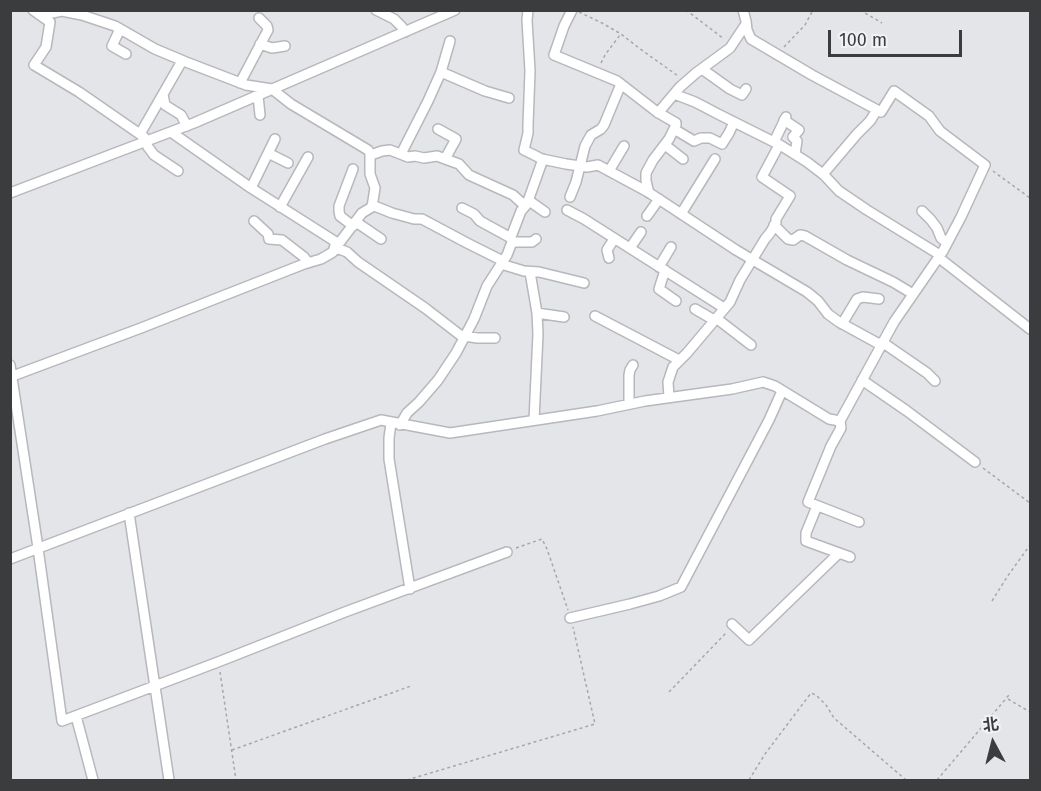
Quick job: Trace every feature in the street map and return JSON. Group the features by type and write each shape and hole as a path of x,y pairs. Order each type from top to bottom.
{"street":[{"path":"33,10 50,22 46,47 34,65 79,92 143,138 154,154 178,171"},
{"path":"98,20 104,10"},
{"path":"375,10 394,19 405,32"},
{"path":"10,193 143,138 187,126 455,10"},
{"path":"528,10 530,71 528,133 524,150 543,159 579,166 598,165 649,193 807,292 828,314 842,324 882,343 927,373 935,381"},
{"path":"574,10 564,26 554,55 617,81 676,123 665,145 646,173 649,193"},
{"path":"743,10 751,39 881,112 894,91 928,116 940,131 985,165 947,243 894,322 840,421 842,428 831,446 808,502 859,522"},
{"path":"10,376 321,259 333,252 335,246 362,213 370,209 375,188 370,174 371,155 368,150 291,104 272,89 246,85 182,60 98,20 56,11 43,16"},
{"path":"240,83 268,30 259,18"},
{"path":"658,112 687,82 731,46 746,24"},
{"path":"120,29 112,46 126,54"},
{"path":"401,154 441,72 450,41"},
{"path":"260,44 272,48 285,46"},
{"path":"143,138 182,60"},
{"path":"702,69 742,95 746,88"},
{"path":"441,72 485,91 509,98"},
{"path":"570,196 587,141 604,125 621,84"},
{"path":"163,94 165,105 181,115 187,126"},
{"path":"674,94 795,154 823,174 839,191 939,256 1030,329"},
{"path":"258,96 260,114"},
{"path":"823,174 877,110"},
{"path":"669,397 668,382 673,367 730,302 740,280 790,196 762,177 785,118 799,130 793,137 797,141 795,154"},
{"path":"674,129 694,141 700,138 710,138 722,144 734,122"},
{"path":"438,129 456,139 445,159"},
{"path":"171,132 339,249 347,252 465,337 495,338"},
{"path":"251,188 275,139"},
{"path":"665,145 683,159"},
{"path":"609,171 624,146"},
{"path":"371,155 390,150 408,157 437,156 459,165 469,175 545,212"},
{"path":"268,153 288,163"},
{"path":"280,207 308,157"},
{"path":"410,589 389,459 389,438 395,424 438,380 465,337 487,286 507,255 521,211 527,203 543,159"},
{"path":"681,214 715,159"},
{"path":"353,169 339,206 340,216 381,239"},
{"path":"647,216 659,199"},
{"path":"372,205 392,213 422,219 502,262 530,272 584,283"},
{"path":"462,208 511,240 532,242 536,239"},
{"path":"567,210 724,308"},
{"path":"922,211 947,243"},
{"path":"254,221 268,234 269,239 282,240 304,256 308,262"},
{"path":"774,225 788,239 793,240 800,235 805,236 913,294"},
{"path":"630,248 641,232"},
{"path":"609,258 607,250 614,239"},
{"path":"671,247 662,269 659,289 676,301"},
{"path":"530,272 537,313 538,353 534,420"},
{"path":"842,324 857,299 863,297 879,299"},
{"path":"695,309 715,319 751,345"},
{"path":"537,313 564,317"},
{"path":"595,316 679,360"},
{"path":"10,364 62,721 507,552"},
{"path":"629,404 629,375 633,365"},
{"path":"862,380 975,462"},
{"path":"10,559 381,420 450,433 597,411 763,382 771,384 829,419 840,421"},
{"path":"570,618 659,596 681,587 782,391"},
{"path":"817,506 806,533 806,541 850,557"},
{"path":"129,513 169,780"},
{"path":"732,625 749,640 839,554"},
{"path":"76,716 93,780"}],"path":[{"path":"574,10 621,34 687,82"},
{"path":"686,10 731,46"},
{"path":"777,54 805,25 813,10"},
{"path":"860,10 882,23"},
{"path":"596,72 605,55 621,34"},
{"path":"985,165 1030,198"},
{"path":"975,462 1030,503"},
{"path":"992,601 1030,545"},
{"path":"669,692 732,625"},
{"path":"218,662 236,780"},
{"path":"232,750 411,686"},
{"path":"749,780 765,754 811,693 826,705 834,718 906,780"},
{"path":"937,780 1009,695"},
{"path":"1007,698 1030,712"},
{"path":"406,780 595,724"}]}
